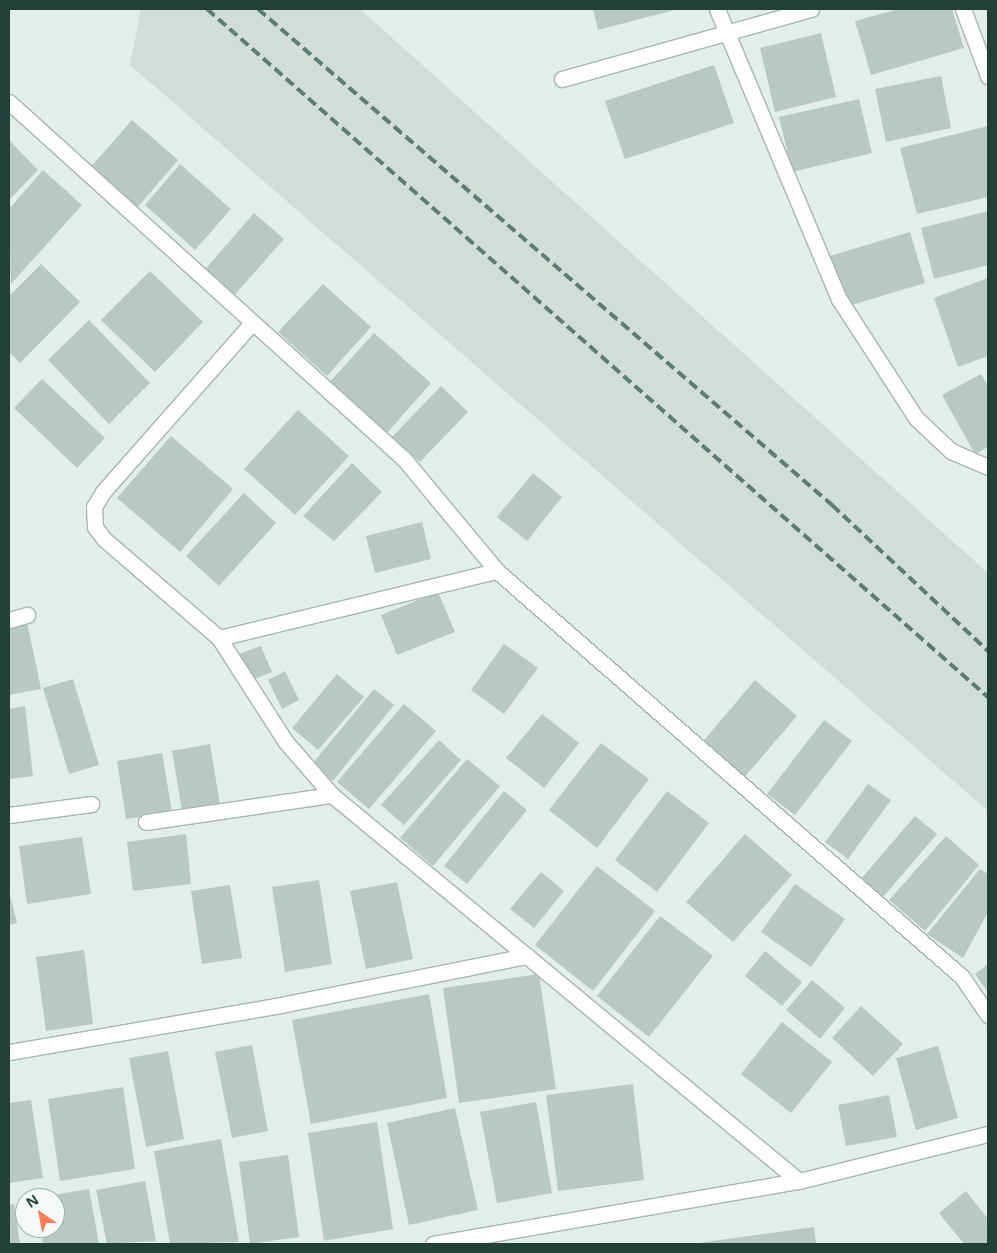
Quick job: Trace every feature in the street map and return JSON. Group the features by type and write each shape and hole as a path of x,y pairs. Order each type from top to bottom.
{"street":[{"path":"717,9 724,33 839,299 916,418 950,450 988,467"},
{"path":"562,79 811,9"},
{"path":"963,9 988,76"},
{"path":"9,102 251,324 404,459 497,571 962,977 988,1015"},
{"path":"251,324 102,492 94,507 95,527 104,539 219,638 285,742 332,795 799,1181"},
{"path":"219,638 497,571"},
{"path":"9,620 27,615"},
{"path":"146,822 332,795"},
{"path":"9,816 91,804"},
{"path":"9,1052 276,1006 527,956"},
{"path":"433,1244 799,1181 988,1134"}],"shaded area":[{"path":"141,9 360,9 988,573 988,811 130,65"}],"building":[{"path":"593,9 678,9 598,30"},
{"path":"899,9 952,9 964,48 871,75 855,21"},
{"path":"821,33 836,97 775,112 760,48"},
{"path":"714,65 734,123 625,159 605,101"},
{"path":"941,76 951,128 886,142 875,89"},
{"path":"859,99 872,153 792,172 779,117"},
{"path":"132,120 178,160 137,208 90,168"},
{"path":"988,126 988,197 917,214 900,148"},
{"path":"9,140 38,170 9,200"},
{"path":"180,164 231,209 195,250 145,205"},
{"path":"43,170 82,205 11,284 9,209"},
{"path":"988,211 988,265 934,279 921,228"},
{"path":"254,213 284,239 232,298 202,273"},
{"path":"910,232 925,283 845,307 830,256"},
{"path":"41,264 80,302 20,363 9,352 9,296"},
{"path":"150,271 203,322 155,372 101,320"},
{"path":"988,278 988,356 958,367 934,298"},
{"path":"323,284 371,327 327,376 278,332"},
{"path":"89,320 150,383 109,424 48,360"},
{"path":"374,333 431,383 386,434 329,383"},
{"path":"981,374 988,386 988,447 975,454 942,395"},
{"path":"42,379 105,438 77,468 14,408"},
{"path":"441,386 468,412 420,462 392,437"},
{"path":"298,410 349,456 295,515 244,469"},
{"path":"171,436 233,489 180,552 117,498"},
{"path":"352,463 382,492 334,541 303,516"},
{"path":"533,473 562,497 527,541 497,517"},
{"path":"244,493 276,523 219,586 186,556"},
{"path":"422,522 431,559 375,573 366,536"},
{"path":"438,592 455,632 397,655 381,615"},
{"path":"27,622 41,689 9,695 9,625"},
{"path":"504,644 538,668 504,714 471,690"},
{"path":"261,646 272,672 250,681 239,654"},
{"path":"285,671 299,700 282,709 268,680"},
{"path":"337,674 364,697 318,750 292,728"},
{"path":"73,679 99,765 69,774 43,688"},
{"path":"755,680 797,716 742,780 700,745"},
{"path":"374,689 394,705 333,781 312,764"},
{"path":"404,704 436,731 369,809 337,782"},
{"path":"25,706 33,776 9,779 9,709"},
{"path":"542,714 579,743 544,788 506,758"},
{"path":"824,720 852,741 795,815 767,794"},
{"path":"439,740 461,760 404,825 381,805"},
{"path":"601,743 649,779 597,848 549,810"},
{"path":"210,744 220,805 182,811 172,751"},
{"path":"162,753 172,812 126,819 117,761"},
{"path":"467,759 500,786 433,866 400,838"},
{"path":"868,784 891,800 848,859 825,842"},
{"path":"504,791 527,810 467,884 444,866"},
{"path":"667,791 709,823 657,892 615,860"},
{"path":"915,816 937,834 883,897 861,879"},
{"path":"186,834 191,884 133,891 127,842"},
{"path":"745,834 792,875 733,942 686,902"},
{"path":"946,836 979,865 925,931 889,900"},
{"path":"82,837 91,894 27,904 19,846"},
{"path":"597,866 655,911 593,991 535,945"},
{"path":"980,869 988,874 988,912 963,958 927,934"},
{"path":"541,872 564,891 534,928 510,909"},
{"path":"319,880 332,964 285,972 272,887"},
{"path":"397,882 413,959 366,969 350,891"},
{"path":"795,884 845,919 811,967 761,932"},
{"path":"230,885 242,958 202,964 191,891"},
{"path":"9,891 17,923 9,925"},
{"path":"660,916 713,956 649,1037 597,996"},
{"path":"84,950 93,1024 46,1031 36,957"},
{"path":"765,951 802,982 782,1006 745,976"},
{"path":"988,964 988,992 975,974"},
{"path":"539,974 556,1089 459,1103 443,988"},
{"path":"812,980 845,1008 820,1039 786,1010"},
{"path":"429,994 447,1098 311,1124 292,1020"},
{"path":"861,1006 903,1044 873,1076 832,1038"},
{"path":"782,1022 832,1062 791,1113 741,1074"},
{"path":"252,1045 268,1131 232,1138 215,1052"},
{"path":"938,1046 958,1118 916,1130 896,1058"},
{"path":"168,1051 184,1139 146,1147 129,1058"},
{"path":"633,1084 644,1180 558,1191 546,1095"},
{"path":"123,1087 135,1169 60,1181 48,1099"},
{"path":"889,1095 897,1137 846,1146 838,1105"},
{"path":"31,1100 43,1178 9,1183 9,1103"},
{"path":"536,1102 552,1193 497,1203 480,1112"},
{"path":"455,1108 478,1210 409,1225 387,1123"},
{"path":"377,1122 393,1229 324,1241 308,1133"},
{"path":"221,1139 239,1242 170,1244 154,1151"},
{"path":"288,1155 299,1237 250,1244 239,1162"},
{"path":"145,1181 156,1241 107,1244 96,1190"},
{"path":"89,1189 99,1244 43,1244 42,1238 65,1238 65,1193"},
{"path":"966,1191 988,1219 988,1244 964,1244 939,1213"},
{"path":"14,1204 15,1238 19,1238 20,1244 9,1244 9,1205"},
{"path":"814,1227 816,1244 698,1244 698,1243"}],"railway":[{"path":"207,9 988,697"},
{"path":"258,9 832,505 988,651"}]}
